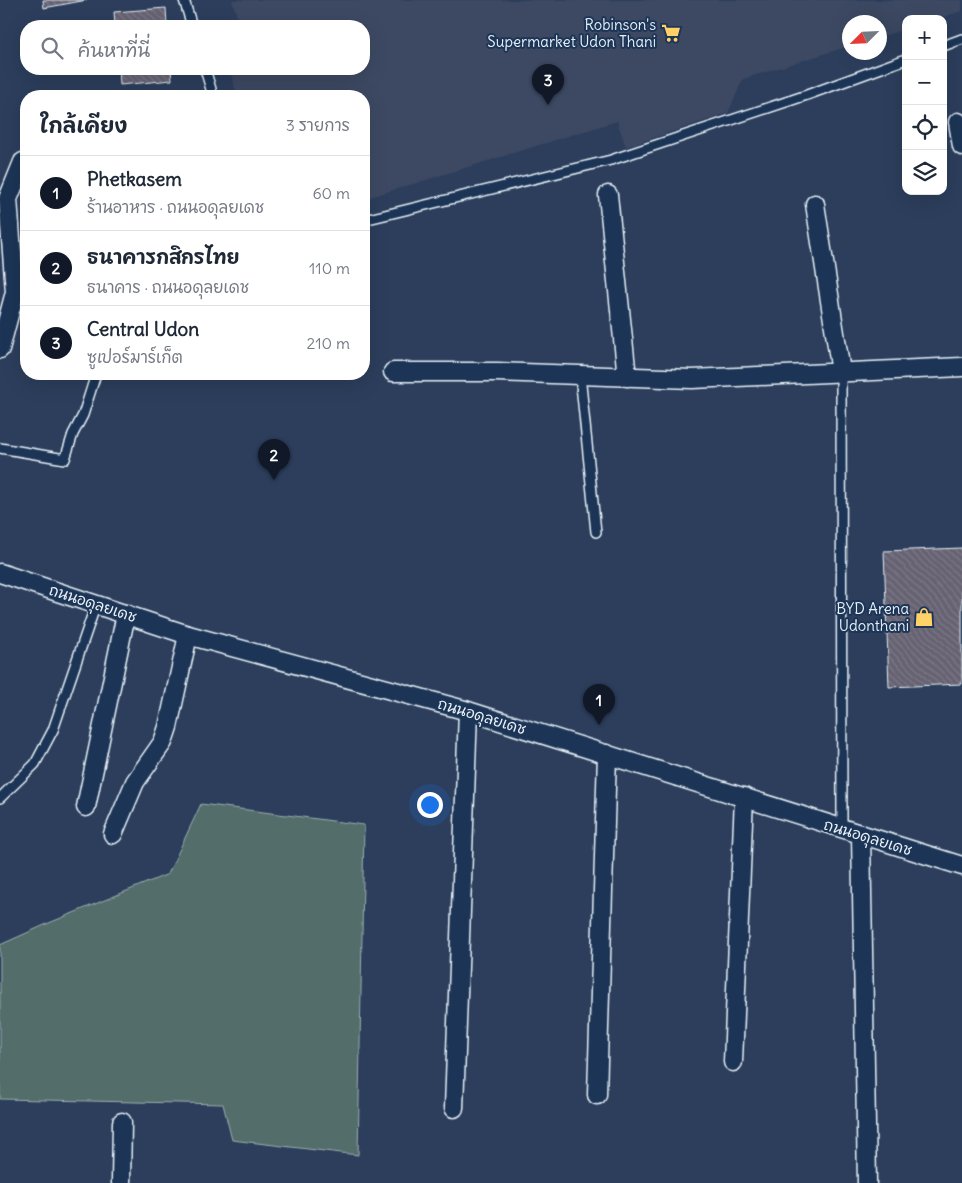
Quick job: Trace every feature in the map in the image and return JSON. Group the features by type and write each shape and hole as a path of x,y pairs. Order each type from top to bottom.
{"street":[{"path":"958,122 962,146"},
{"path":"0,349 15,292 8,199 20,169"},
{"path":"608,195 627,377"},
{"path":"815,204 841,372"},
{"path":"393,372 497,372 692,379 962,366"},
{"name":"ถนนอดุลยเดช","path":"0,572 188,635 468,711 962,866"},
{"path":"86,807 126,614"},
{"path":"113,834 135,782 163,742 168,728 188,635"},
{"path":"454,1108 468,711"},
{"path":"597,1095 607,754"},
{"path":"733,1062 744,797"},
{"path":"861,834 867,1183"},
{"path":"121,1183 122,1122"}],"lane":[{"path":"184,0 190,20"},
{"path":"947,45 962,39"},
{"path":"370,219 611,160 902,61"},
{"path":"207,75 211,90"},
{"path":"841,372 842,828"},
{"path":"580,375 596,532"},
{"path":"0,448 65,459 73,434 83,415 94,380"},
{"path":"0,798 35,764 53,730 96,604"}],"shaded area":[{"path":"232,0 962,0 962,11 947,16 902,15 902,30 887,35 887,15 842,15 842,48 743,79 728,113 626,147 617,121 370,197 370,90 235,90 231,75 370,75 370,20 238,20"}],"green space":[{"path":"201,804 364,825 358,1155 232,1140 223,1104 0,1099 0,945 168,874"}],"building":[{"path":"43,0 87,0 44,8"},
{"path":"166,8 167,20 115,20 114,12"},
{"path":"119,75 172,75 172,80 120,85"},
{"name":"BYD Arena Udonthani","path":"962,548 962,684 889,687 884,551"}],"place":[{"name":"Robinson's Supermarket Udon Thani","path":"671,33"},
{"name":"Central Udon","path":"548,105"},
{"name":"ธนาคารกสิกรไทย","path":"274,480"},
{"name":"BYD Arena Udonthani","path":"924,617"},
{"name":"Phetkasem","path":"599,725"}]}
